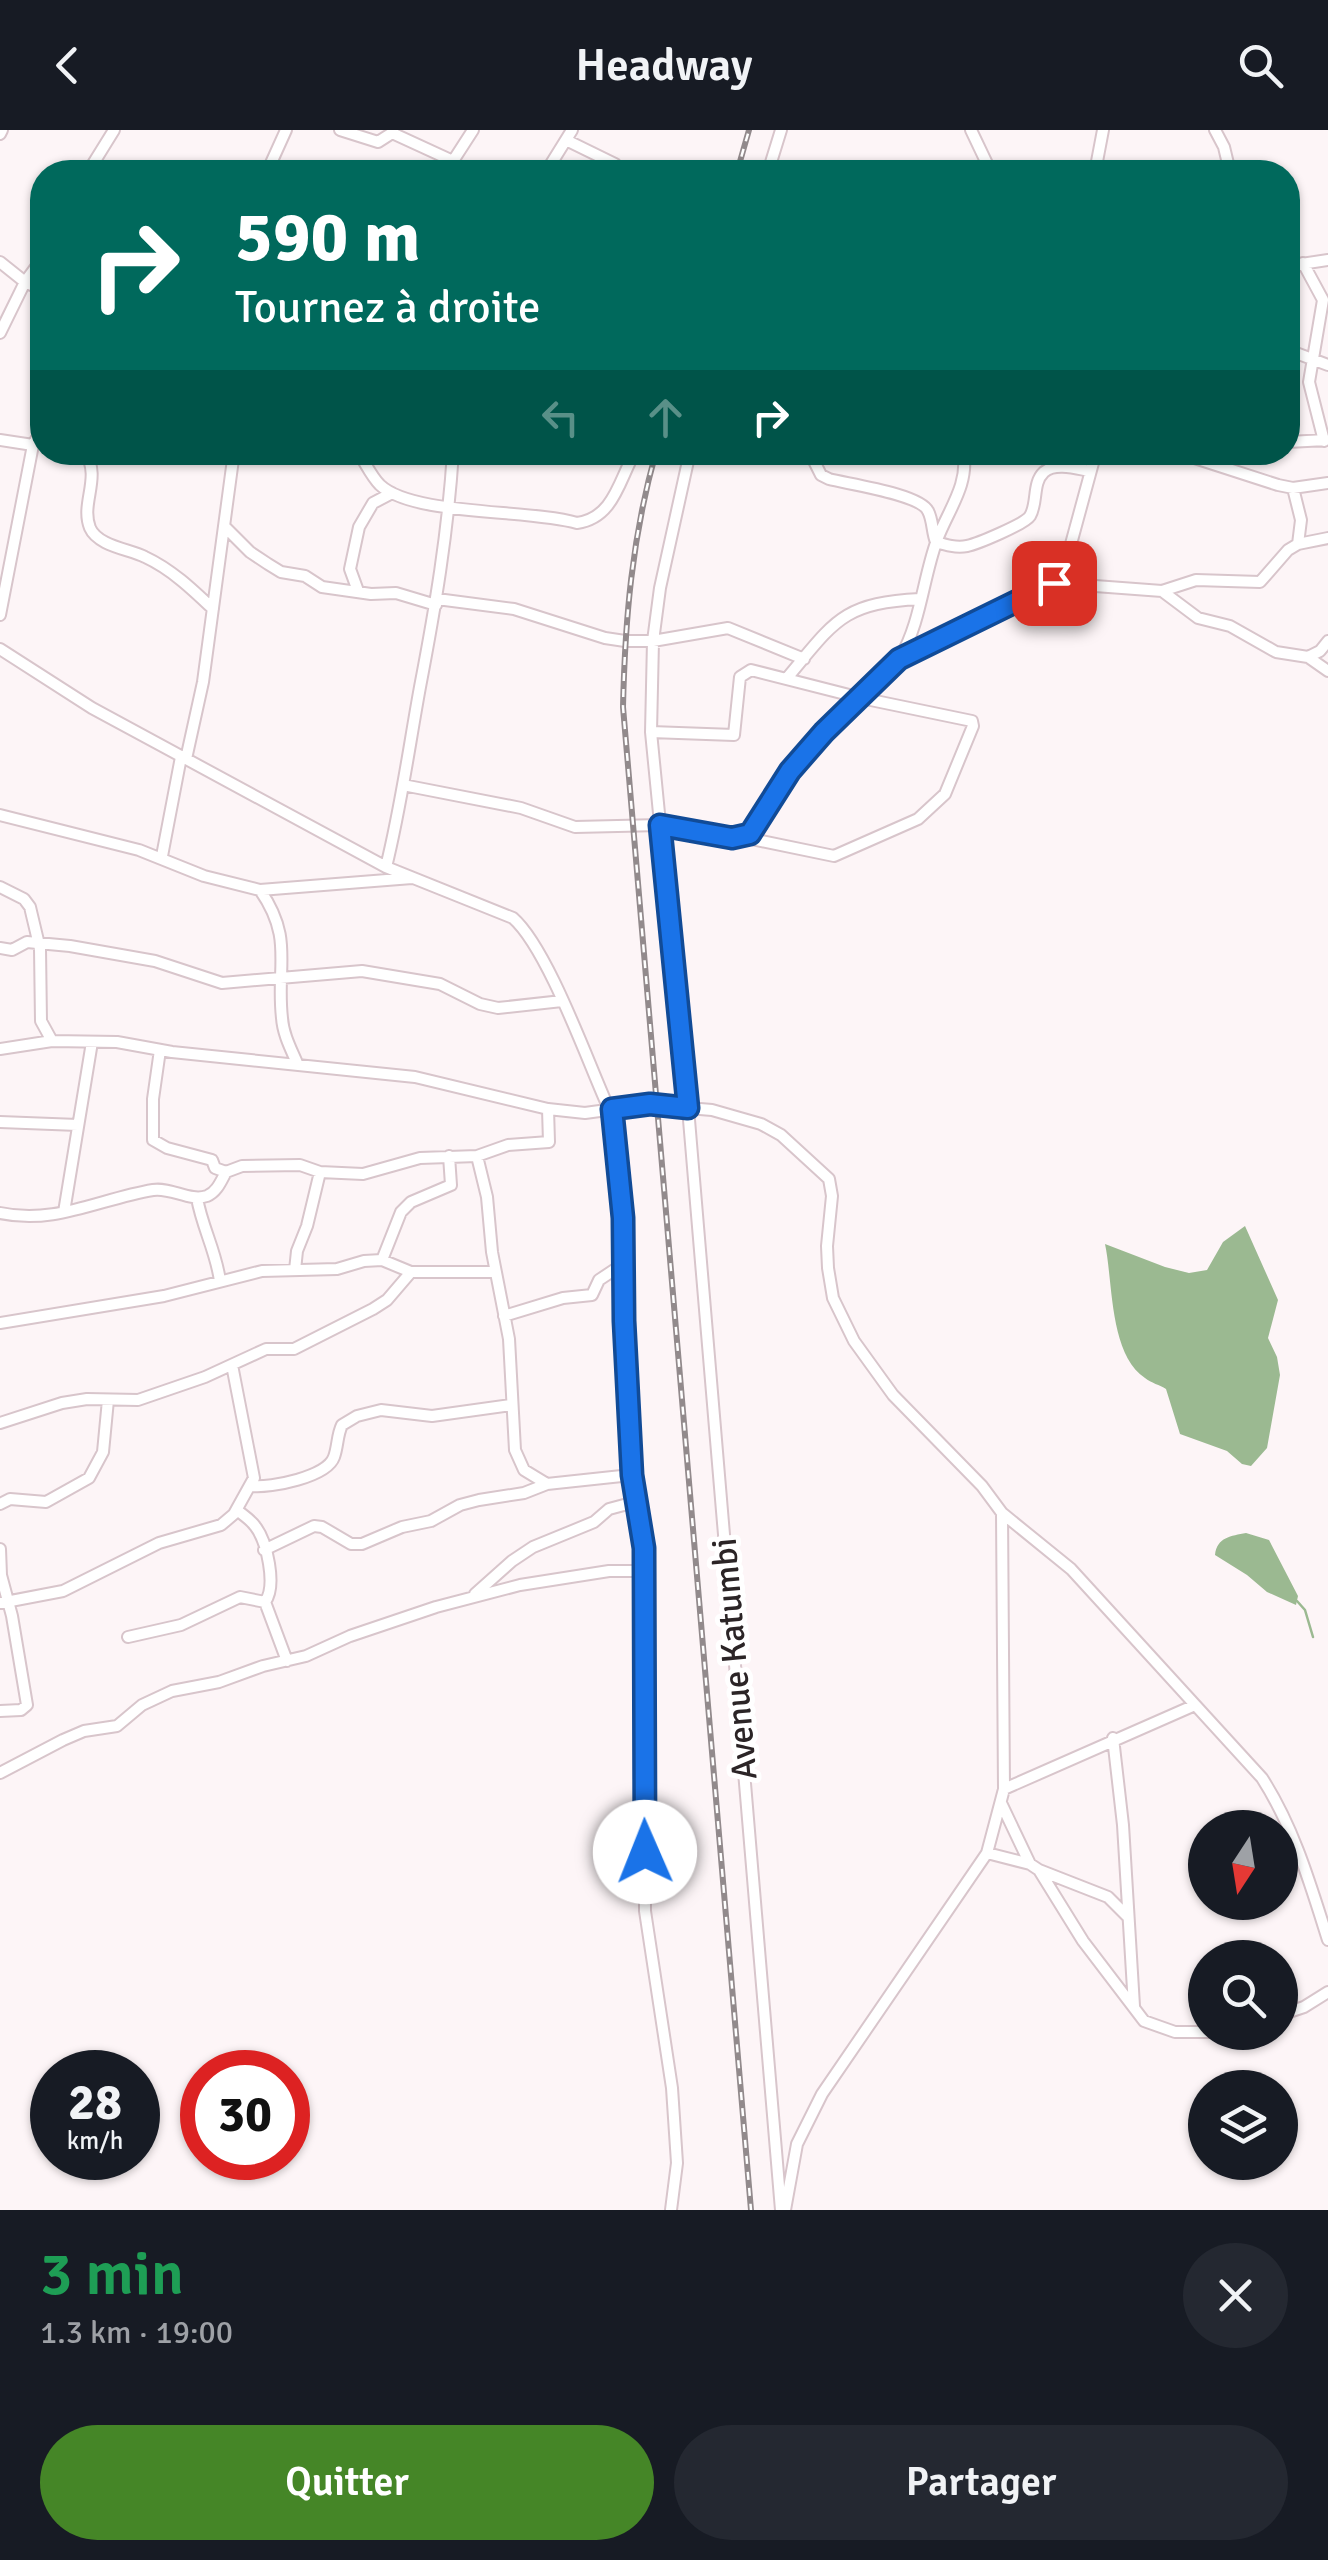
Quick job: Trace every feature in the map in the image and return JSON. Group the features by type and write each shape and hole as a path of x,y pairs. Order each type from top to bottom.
{"street":[{"path":"95,160 114,130"},
{"path":"272,160 286,130"},
{"path":"340,130 378,142 392,131 440,160"},
{"path":"455,160 474,130"},
{"path":"772,160 781,130"},
{"path":"971,130 986,160"},
{"path":"1097,160 1103,130"},
{"path":"1215,130 1227,160"},
{"path":"553,160 569,135 609,160"},
{"path":"1300,264 1328,260"},
{"path":"0,262 30,284"},
{"path":"1300,441 1326,440 1308,382 1323,300 1303,264"},
{"path":"0,333 30,276"},
{"path":"1300,354 1328,365"},
{"path":"0,440 30,444"},
{"path":"0,616 30,465"},
{"path":"90,465 94,478 87,510 91,531 176,575 213,609"},
{"path":"162,856 203,682 233,465"},
{"path":"367,465 379,484 392,493 450,507 586,522 612,504 629,465"},
{"path":"386,867 437,602 452,465"},
{"name":"Avenue Katumbi","path":"687,465 662,572 653,642 651,732 688,1108 783,2210"},
{"path":"817,465 821,475 829,480 885,492 923,506 928,511 936,542"},
{"path":"899,659 912,630 936,542 951,514 965,465"},
{"path":"1054,583 1065,564 1092,465"},
{"path":"1237,465 1292,488 1328,483"},
{"path":"936,542 967,546 1017,528 1028,519 1044,472 1053,468 1090,471"},
{"path":"1292,488 1301,520 1298,544"},
{"path":"358,591 350,569 359,527 373,503 392,493"},
{"path":"226,528 250,552 281,572 305,576 322,587 514,608 605,638 653,642 728,628 804,659"},
{"path":"742,838 750,834 790,771 824,732 899,659 1054,583 1162,591 1196,580 1260,582 1282,554 1298,544 1328,538"},
{"path":"1162,591 1198,618 1230,626 1276,652 1308,657 1328,671"},
{"path":"787,678 834,626 855,610 888,600 920,599"},
{"path":"1308,657 1328,641"},
{"path":"1,653 92,708 386,867 518,923 562,1001 612,1109 623,1218 632,1475 644,1571 645,1911 672,2088 677,2162 671,2210"},
{"path":"403,785 520,808 575,827 660,825 834,856 918,819 945,794 973,726 972,721 861,698 758,670 740,677 734,735 651,732"},
{"path":"0,816 162,856 204,876 260,890 414,878"},
{"path":"0,886 30,906 38,943 40,1021 52,1041"},
{"path":"276,913 286,887"},
{"path":"260,890 276,913 281,929 282,1018 297,1063"},
{"path":"0,948 12,950 28,942 154,961 222,983 362,971 440,984 480,1004 498,1008 562,1001"},
{"path":"0,1049 52,1041 118,1042 434,1081 585,1113 650,1104 712,1110 761,1124 780,1135 829,1179 832,1196 826,1246 828,1268 833,1298 854,1341 893,1394 982,1486 1002,1513 1072,1570 1262,1778 1280,1806 1301,1854 1328,1940"},
{"path":"64,1212 92,1042"},
{"path":"160,1050 153,1099 154,1140 166,1148 212,1160 215,1168 226,1172"},
{"path":"0,1213 34,1219 161,1189 197,1198 215,1191 226,1172 242,1166 300,1164 320,1172 363,1174 420,1158 477,1156 508,1146 550,1142 548,1108"},
{"path":"0,1122 78,1125"},
{"path":"382,1260 400,1212 411,1202 451,1185 449,1156"},
{"path":"477,1156 509,1339 518,1462 547,1484"},
{"path":"295,1270 320,1172"},
{"path":"197,1198 206,1237 216,1253 220,1281"},
{"path":"0,1322 164,1296 251,1272 336,1269 364,1260 382,1260 411,1272 495,1272"},
{"path":"504,1316 562,1298 592,1295 599,1280 622,1264"},
{"path":"0,1423 62,1403 138,1400 266,1349 294,1349 387,1300 411,1272"},
{"path":"4,1602 64,1591 159,1543 222,1524 237,1510 252,1486 253,1465 232,1365"},
{"path":"0,1504 10,1499 46,1502 88,1478 103,1452 108,1400"},
{"path":"252,1486 265,1487 320,1470 335,1456 342,1425 372,1411 432,1416 511,1406"},
{"path":"264,1550 314,1526 346,1542 362,1544 402,1526 431,1521 460,1505 524,1493 547,1484 632,1475"},
{"path":"474,1595 532,1548 594,1522 601,1512 636,1502"},
{"path":"237,1510 255,1526 264,1550 272,1583 264,1602 287,1661"},
{"path":"783,2210 802,2128 987,1853 1004,1789 1002,1513"},
{"path":"0,1549 4,1602 27,1705 21,1710 0,1711"},
{"path":"0,1773 74,1736 117,1726 133,1711 172,1692 287,1661 474,1595 609,1571 644,1571"},
{"path":"128,1637 181,1625 240,1597 264,1602"},
{"path":"1004,1789 1194,1704"},
{"path":"1113,1738 1123,1826 1134,2007"},
{"path":"1001,1803 1034,1867 1144,2022 1188,2032"},
{"path":"987,1853 1108,1897 1127,1916"},
{"path":"1298,2008 1328,1992"}],"shaded area":[{"path":"1245,1226 1278,1300 1268,1338 1280,1375 1267,1448 1251,1466 1242,1464 1227,1451 1180,1434 1166,1389 1147,1380 1133,1367 1114,1316 1105,1244 1189,1273 1207,1270 1223,1242"},
{"path":"1246,1533 1269,1540 1298,1596 1296,1605 1267,1592 1215,1555 1222,1541"}],"waterway":[{"path":"1297,1601 1305,1610 1313,1637"}],"railway":[{"path":"740,160 749,130"},
{"path":"653,465 631,578 623,707 751,2210"}],"route":[{"path":"645,1852 644,1548 632,1475 623,1218 612,1109 650,1104 688,1108 660,825 732,838 750,834 790,771 899,659 1054,583"}]}
